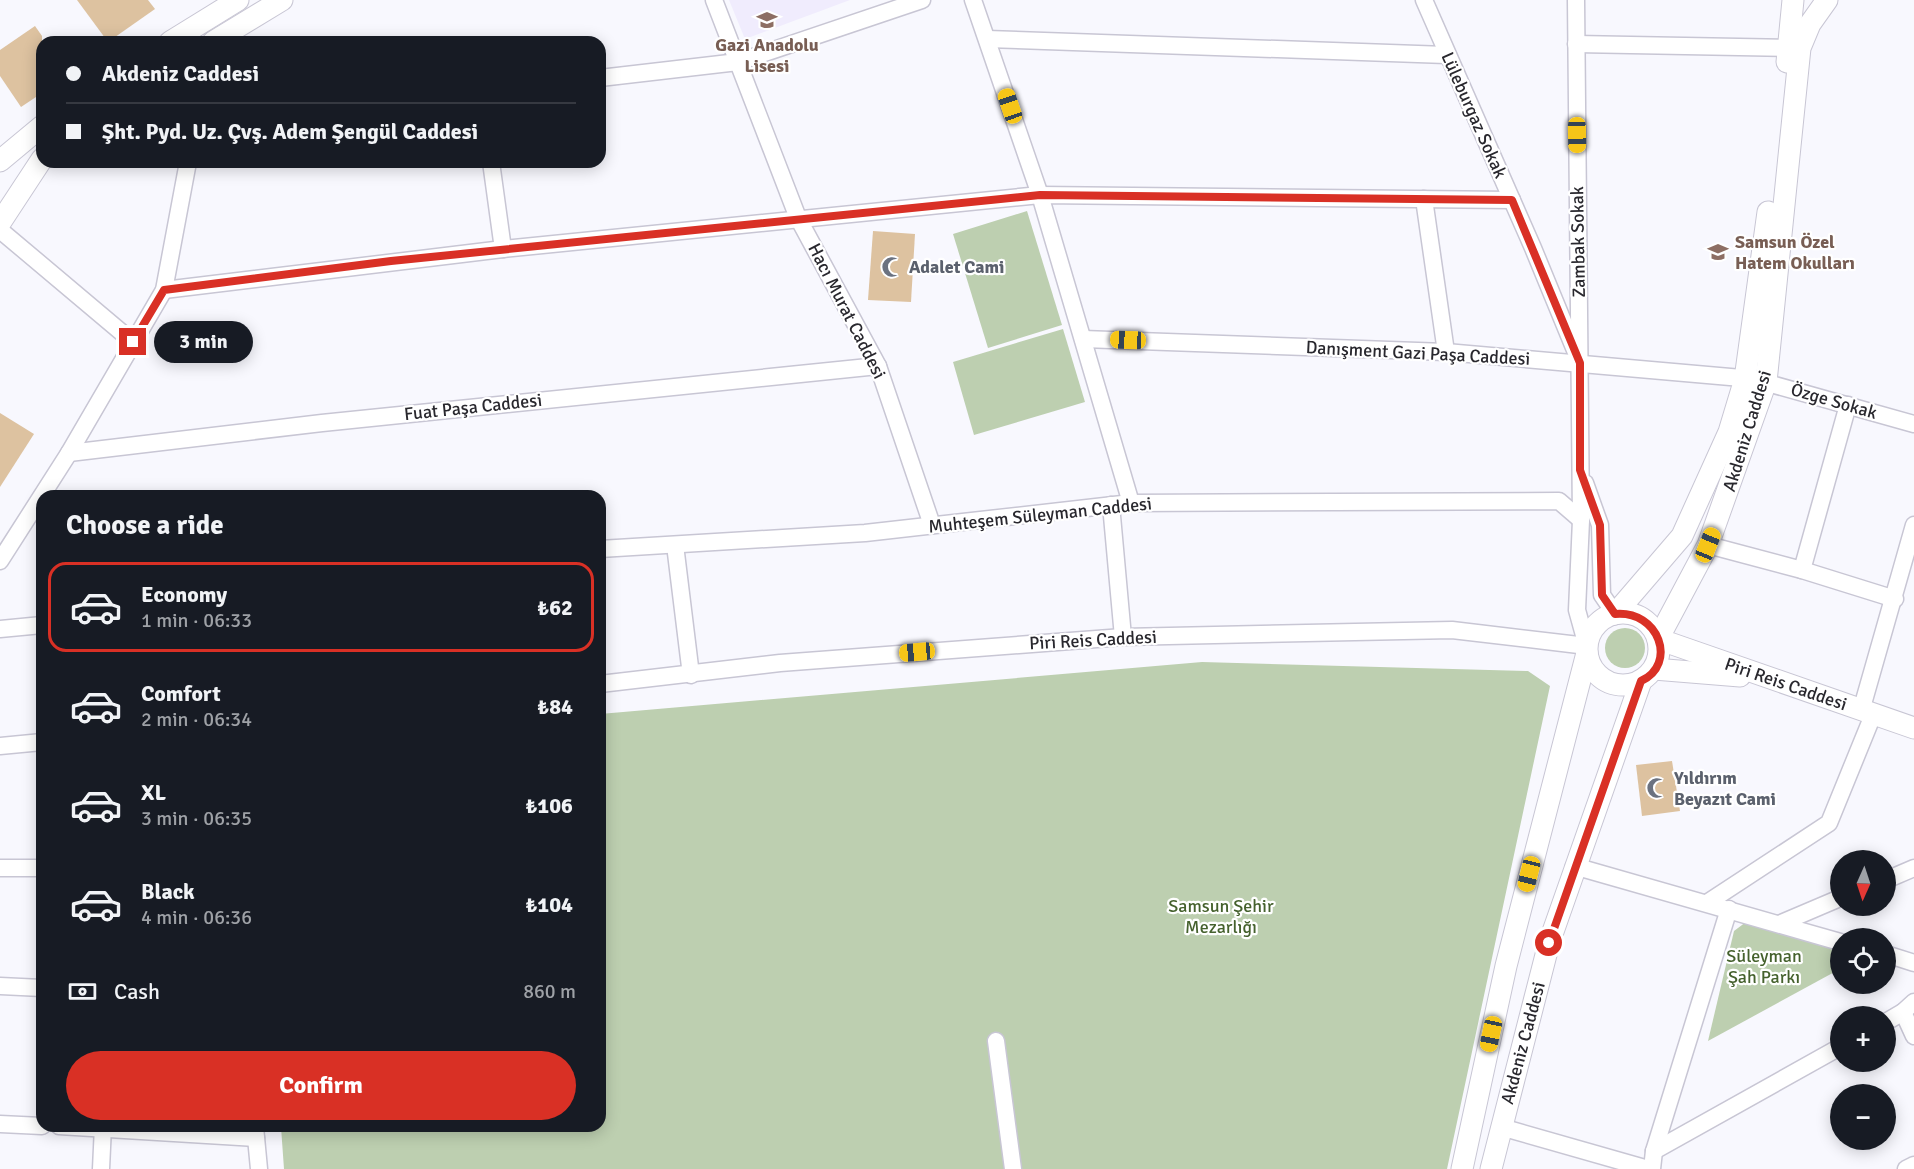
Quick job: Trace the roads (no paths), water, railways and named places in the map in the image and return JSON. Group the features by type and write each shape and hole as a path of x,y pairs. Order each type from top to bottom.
{"main road":[{"path":"180,36 238,0"},
{"path":"223,36 282,0"},
{"name":"Akdeniz Caddesi","path":"1615,614 1682,536 1755,380 1793,0"},
{"name":"Akdeniz Caddesi","path":"1658,639 1708,545 1755,380 1800,48 1810,24 1827,0"},
{"path":"0,161 36,131"},
{"path":"0,223 36,168"},
{"path":"1648,675 1659,657 1658,639 1648,622 1638,615 1615,614 1596,625 1587,650 1592,668 1610,683 1622,686 1648,675 1770,679"},
{"name":"Piri Reis Caddesi","path":"1658,639 1914,728"},
{"name":"Akdeniz Caddesi","path":"1462,1169 1506,966 1587,650"},
{"name":"Akdeniz Caddesi","path":"1491,1169 1549,943 1574,866 1648,675"}],"street":[{"name":"Hacı Murat Caddesi","path":"714,0 798,218 878,366 932,525"},
{"path":"606,77 738,62 921,0"},
{"path":"973,0 1040,195 1131,503"},
{"name":"Lüleburgaz Sokak","path":"1424,0 1446,55 1512,200 1580,363"},
{"name":"Zambak Sokak","path":"1576,0 1581,520 1577,610 1587,650"},
{"path":"987,39 1446,55"},
{"path":"1576,44 1789,48"},
{"path":"45,490 164,290 187,168"},
{"path":"492,168 503,249"},
{"path":"164,290 503,249 1040,195 1512,200"},
{"path":"1424,199 1446,352"},
{"path":"0,230 133,342"},
{"name":"Danışment Gazi Paşa Caddesi","path":"1083,339 1446,352 1755,380"},
{"name":"Fuat Paşa Caddesi","path":"69,453 322,423 878,366"},
{"name":"Özge Sokak","path":"1755,380 1914,424"},
{"path":"1802,570 1848,405"},
{"path":"1580,470 1600,525 1602,595 1615,614"},
{"name":"Muhteşem Süleyman Caddesi","path":"606,549 865,533 1131,503 1559,501 1581,520"},
{"path":"0,561 36,505"},
{"path":"1111,505 1123,636"},
{"path":"1707,903 1829,823 1867,713 1914,525"},
{"path":"675,545 691,675"},
{"path":"1708,545 1802,570 1895,599"},
{"path":"0,629 36,626"},
{"name":"Piri Reis Caddesi","path":"606,683 780,663 1123,636 1452,630 1587,650"},
{"path":"0,746 36,743"},
{"path":"1574,866 1830,939"},
{"path":"0,868 36,868"},
{"path":"1896,876 1914,868"},
{"path":"1779,924 1830,902"},
{"path":"1502,1127 1650,1169 1729,909"},
{"path":"1896,957 1914,963"},
{"path":"0,986 36,988"},
{"path":"1908,1007 1914,1036"},
{"path":"996,1041 1012,1169"},
{"path":"1654,1151 1830,1053"},
{"path":"0,1124 36,1126"},
{"path":"101,1169 103,1132"},
{"path":"255,1132 259,1169"},
{"path":"1906,1169 1914,1165"}],"place":[{"name":"Gazi Anadolu Lisesi","path":"767,20"},
{"name":"Samsun Özel Hatem Okulları","path":"1718,252"},
{"name":"Adalet Cami","path":"892,267"},
{"name":"Yıldırım Beyazıt Cami","path":"1657,788"}],"park label":[{"name":"Samsun Şehir Mezarlığı","path":"1221,916"},
{"name":"Süleyman Şah Parkı","path":"1764,966"}]}
